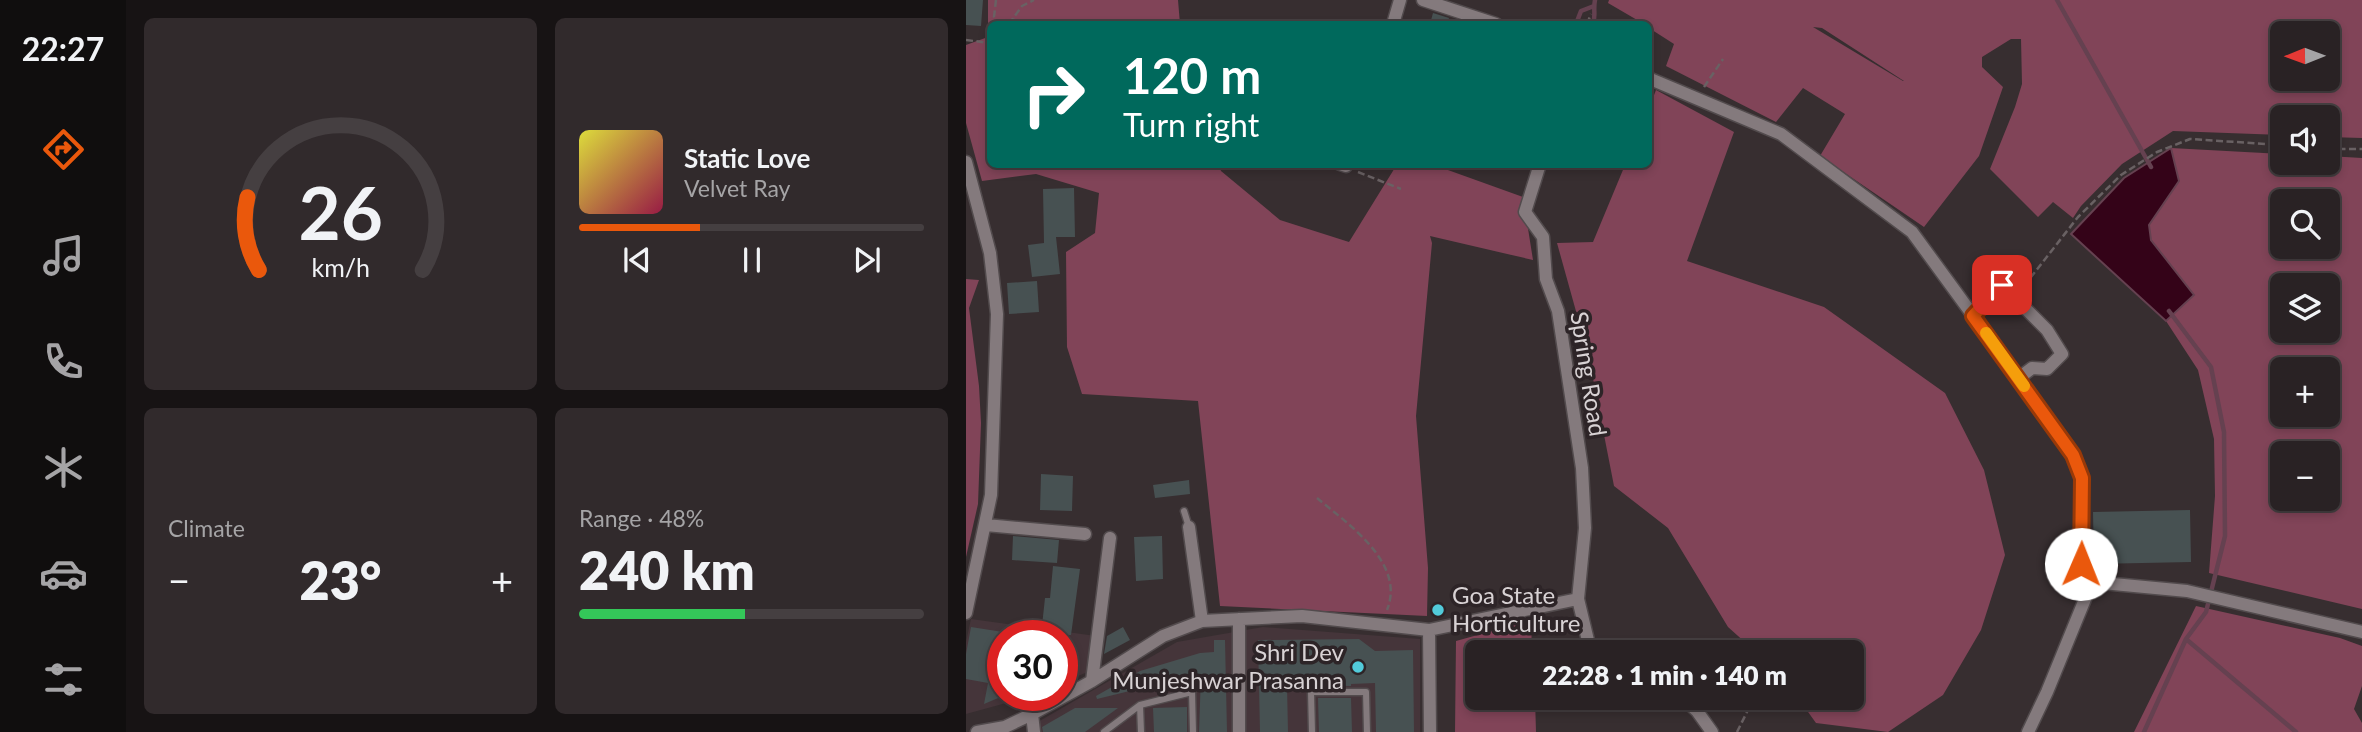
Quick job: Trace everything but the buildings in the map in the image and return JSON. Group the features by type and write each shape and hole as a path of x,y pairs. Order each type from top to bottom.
{"street":[{"path":"1394,21 1400,0"},
{"path":"1423,0 1487,21"},
{"path":"1652,80 1780,134 1912,232 2073,455 2082,478 2081,564 2092,582"},
{"path":"966,162 990,253 997,314 991,495 966,613"},
{"name":"Spring Road","path":"1539,168 1525,212 1543,237 1546,279 1558,311 1582,468 1585,528 1578,599"},
{"path":"1973,316 2002,285 2047,330 2062,355 2047,369 2032,368 2019,378"},
{"path":"986,525 1085,534"},
{"path":"1189,527 1202,621"},
{"path":"1092,681 1110,538"},
{"path":"2092,582 2205,594 2362,632"},
{"path":"2028,732 2092,582"},
{"path":"977,732 1005,726 1032,714 1092,681 1163,636 1202,621 1302,616 1429,630 1578,599 1588,640"},
{"path":"1239,619 1239,732"},
{"path":"1429,630 1430,732"},
{"path":"1696,710 1712,732"},
{"path":"1032,714 1034,732"}],"lane":[{"path":"1184,511 1189,527"},
{"path":"1104,732 1140,705 1192,692 1193,732"},
{"path":"1312,732 1311,692 1366,692 1367,732"},
{"path":"1140,705 1141,732"}],"path":[{"path":"996,0 994,17 996,21"},
{"path":"1013,19 1022,6 1034,0"},
{"path":"1588,21 1591,14"},
{"path":"966,40 987,43"},
{"path":"1697,98 1723,59"},
{"path":"2015,298 2078,217 2121,175 2157,152 2190,139 2270,144"},
{"path":"2340,149 2362,149"},
{"path":"1351,168 1401,189"},
{"path":"1317,498 1369,542 1392,581 1391,601 1382,625"},
{"path":"1737,732 1748,710"}],"shaded area":[{"path":"988,0 1178,0 1180,21 988,21"},
{"path":"1609,0 2362,0 2362,138 2340,137 2340,105 2270,105 2270,135 2173,131 2122,164 2081,206 2073,218 2053,202 2038,217 1990,169 2022,84 2021,39 2011,39 1982,57 1982,67 2003,87 1979,156 1924,227 1820,156 1845,114 1803,88 1776,122 1666,66 1674,44 1652,30 1652,21 1639,21 1608,3","holes":["1813,27 1822,28 1903,81"]},
{"path":"987,37 987,168 1220,168 1280,220 1349,242 1395,168 1442,168 1523,197 1533,260 1430,236 1432,243 1416,416 1428,568 1427,616 1220,606 1198,401 1082,394 1067,347 1066,252 1095,233 1099,193 1036,174 982,181 966,123 966,45"},
{"path":"1656,90 1734,132 1687,261 1824,307 1945,393 1984,470 2005,555 1981,630 1943,695 1888,732 1816,723 1807,710 1864,710 1864,640 1742,640 1728,627 1668,528 1614,486 1589,358 1557,243 1593,242 1624,168 1652,168 1652,100"},
{"path":"2171,148 2270,153 2270,175 2340,175 2340,157 2362,158 2362,609 2209,573 2215,496 2214,439 2198,370 2166,321 2194,295 2151,240 2149,225 2179,181"},
{"path":"2171,148 2179,181 2149,225 2151,240 2194,295 2166,321 2071,234 2124,178"},
{"path":"966,279 979,280 969,308 981,423 978,504 966,557"},
{"path":"2196,606 2340,638 2362,646 2362,686 2354,709 2362,723 2362,732 2134,732"},
{"path":"971,619 987,621 987,708 966,714 966,642"},
{"path":"1531,620 1532,640 1465,640 1465,710 1535,710 1536,732 1455,732 1456,641"},
{"path":"1263,627 1420,639 1420,732 1037,732 1036,723 1057,711 1078,711 1078,699 1177,642"},
{"path":"1078,634 1096,636 1092,670 1078,676"}],"waterway":[{"path":"1594,21 1595,0"},
{"path":"2057,0 2151,167"},
{"path":"1577,21 1581,11 1594,6"},
{"path":"2144,732 2186,639 2206,612 2225,536 2224,432 2211,367 2169,311"},
{"path":"2186,639 2296,732"}],"slow traffic":[{"path":"1986,333 2024,386"}],"place":[{"name":"Goa State Horticulture","path":"1438,610"},
{"name":"Shri Dev Munjeshwar Prasanna","path":"1358,667"}],"route":[{"path":"2002,285 1973,316 2073,455 2082,478 2081,564"}]}
